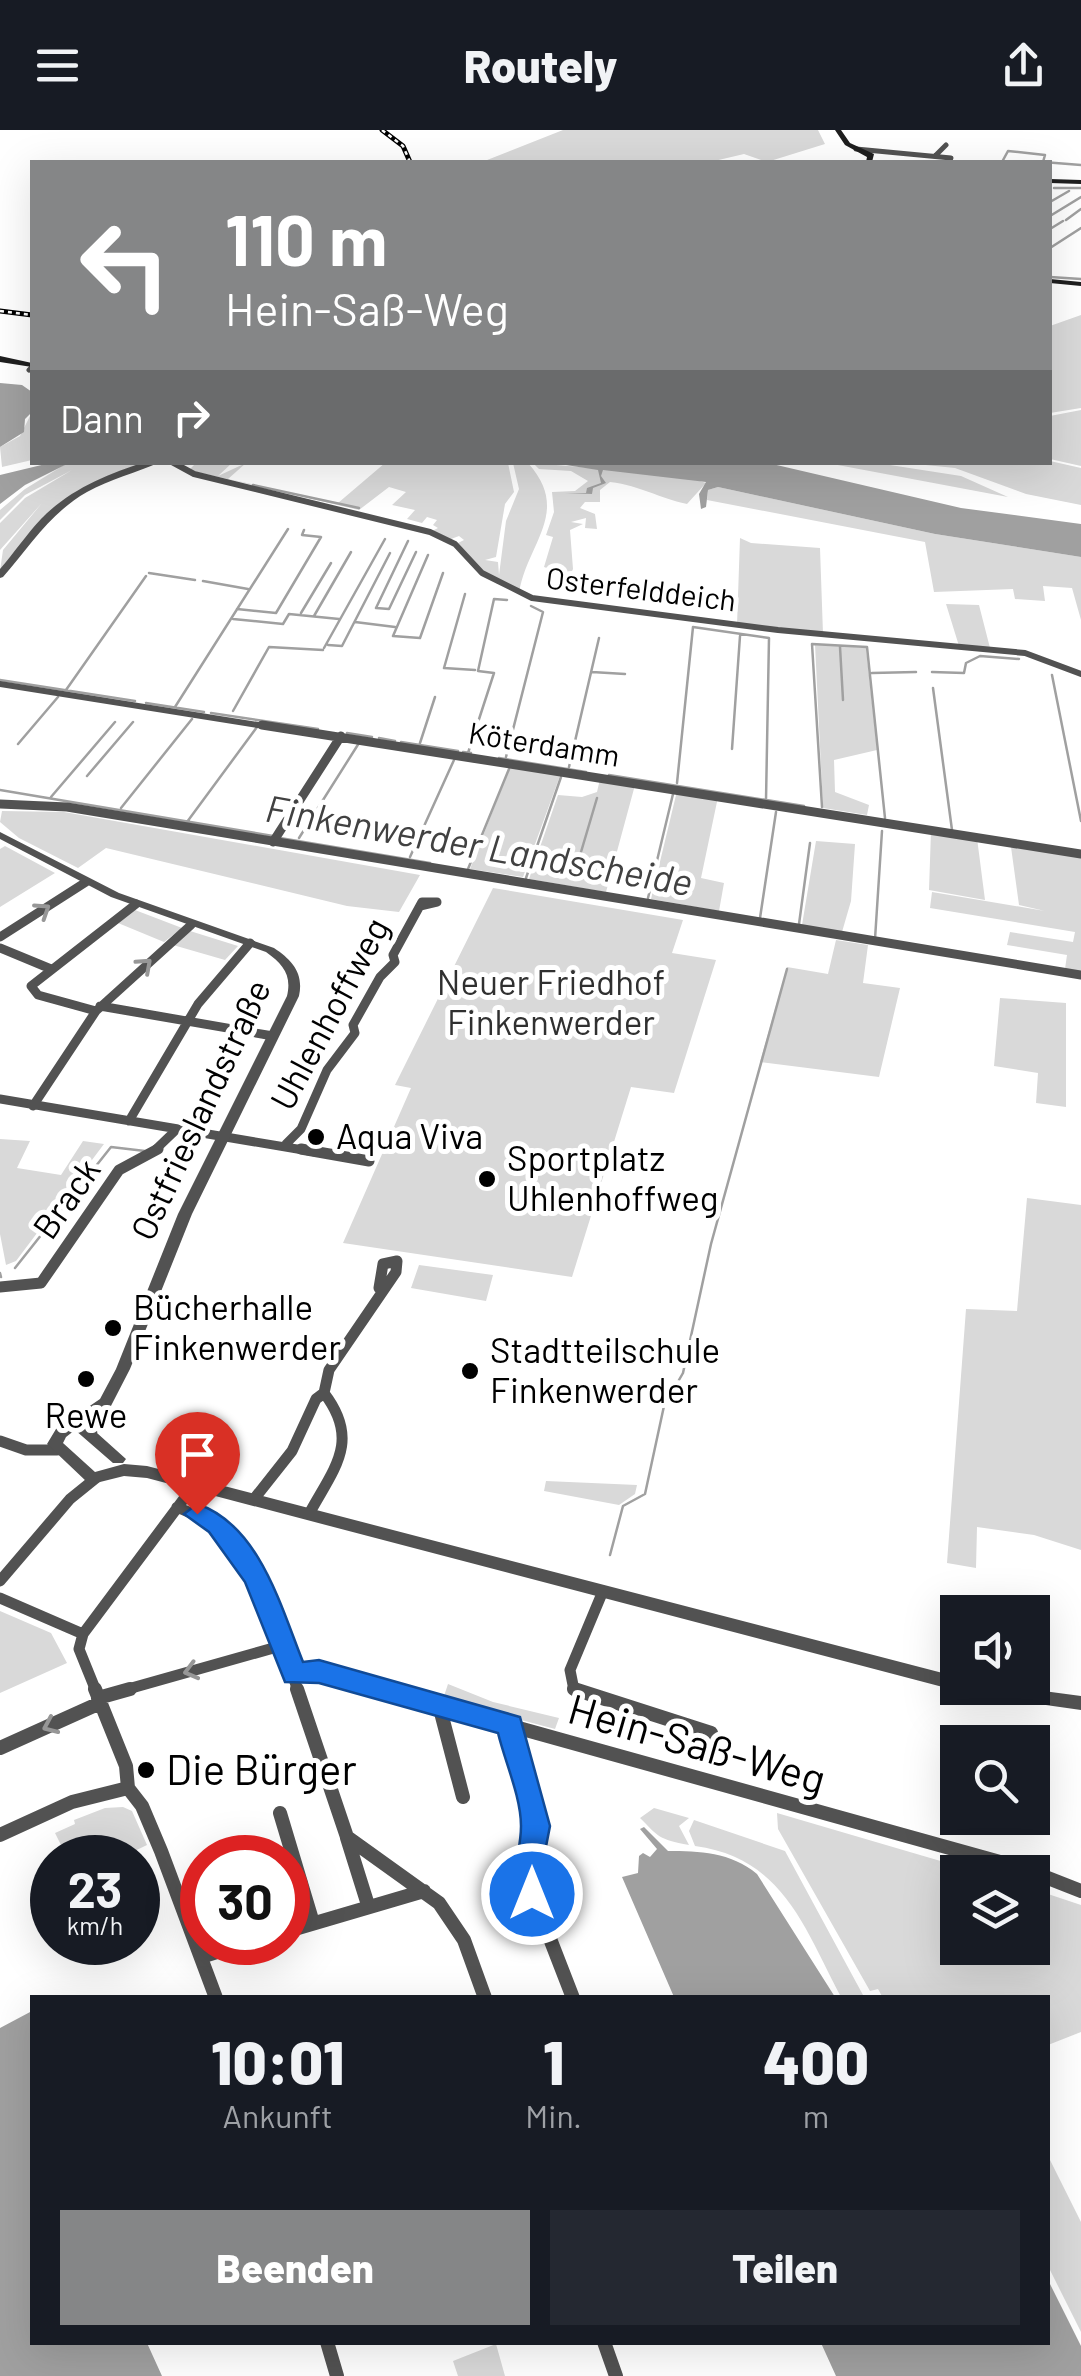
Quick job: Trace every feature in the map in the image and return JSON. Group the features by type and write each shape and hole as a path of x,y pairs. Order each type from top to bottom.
{"main road":[{"path":"838,130 856,149 870,156 869,160"},
{"path":"1052,181 1081,182"},
{"path":"1052,281 1081,284"},
{"path":"0,362 30,368"}],"street":[{"path":"937,157 946,145"},
{"path":"856,149 950,158"},
{"path":"0,575 45,520 67,501 102,481 147,465"},
{"name":"Osterfelddeich","path":"178,465 194,474 430,532 454,544 482,573 532,598 778,630 1014,652 1077,672"},
{"name":"Köterdamm","path":"0,684 1081,854"},
{"path":"275,838 341,736"},
{"path":"0,806 67,806 275,838 1081,975"},
{"name":"Ostfrieslandstraße","path":"1,834 86,882 136,904 281,957 294,976 295,991 161,1267 123,1369 101,1404 90,1433"},
{"path":"0,938 86,882"},
{"path":"136,904 31,986 38,995 98,1009 273,1036"},
{"name":"Uhlenhoffweg","path":"286,1144 319,1094 318,1086 331,1064 342,1057 355,1033 353,1026 380,977 395,962 393,955 420,906"},
{"path":"33,1106 98,1009 190,925"},
{"path":"129,1121 186,1023 250,943"},
{"path":"0,948 51,969"},
{"name":"Uhlenhoffweg","path":"0,1099 286,1144 369,1161"},
{"name":"Brack","path":"0,1287 41,1283 119,1170 160,1148 177,1129"},
{"path":"310,1514 346,1436 343,1415 324,1393 324,1384 341,1349 354,1338 379,1288"},
{"path":"254,1500 292,1451 316,1399 324,1393"},
{"name":"Ostfrieslandstraße","path":"62,1438 101,1404"},
{"path":"4,1443 31,1450 90,1433 116,1466"},
{"path":"62,1438 88,1474"},
{"path":"0,1581 88,1474 116,1466 940,1679"},
{"path":"180,1898 142,1806 128,1788 126,1766 79,1649 83,1634 195,1484"},
{"path":"177,1507 207,1518 223,1531 256,1577 294,1674 368,1905"},
{"path":"603,1591 572,1665 574,1690 711,1734"},
{"path":"0,1598 83,1634"},
{"path":"0,1748 99,1700 284,1646"},
{"name":"Hein-Saß-Weg","path":"294,1674 319,1672 439,1705 1007,1864 1081,1891"},
{"path":"1050,1698 1081,1702"},
{"path":"439,1705 463,1797"},
{"path":"510,1725 536,1826 528,1882 572,1995"},
{"path":"0,1834 72,1802 128,1788"},
{"path":"280,1813 312,1923 424,1891"},
{"path":"346,1837 439,1903 464,1940 484,1995"},
{"path":"207,1965 215,1995"},
{"path":"328,2345 337,2376"},
{"path":"605,2345 616,2376"}],"green space":[{"path":"563,130 818,130 825,144 773,160 744,154 718,160 487,160"},
{"path":"1081,315 1081,408 1052,413 1052,325"},
{"path":"1081,410 1081,466 1052,459 1052,416"},
{"path":"30,416 30,460 2,467 0,447 20,436"},
{"path":"1052,461 1081,468 1081,505 1026,494 955,468 926,465 1052,465"},
{"path":"64,465 141,465 65,500 0,571 3,550 42,503 0,550 0,523 25,498 72,470 25,495 0,520 0,510"},
{"path":"194,465 230,465 218,476 244,465 228,479 338,503 383,465 508,465 514,492 505,504 496,557 485,560 498,562 499,575 506,521 519,489 513,465 529,465 541,481 547,512 519,593 482,571 458,543 464,540 459,536 451,539 432,531 438,528 433,525 437,520 427,517 422,523 407,519 415,510 392,505 406,492 389,487 359,510 189,470"},
{"path":"535,465 684,476 706,483 687,504 610,482 600,490 600,502 585,502 580,508 595,514 597,529 585,528 586,518 571,522 583,524 570,530 573,569 568,580 552,584 558,572 544,567 553,537 546,535 554,512 552,492 575,491 588,481 571,471 539,469"},
{"path":"838,465 890,465 961,476 1008,497"},
{"path":"718,487 935,534 1081,557 1081,620 1072,588 1043,586 1045,601 1015,599 1013,589 934,592 925,542 707,500 708,490"},
{"path":"740,538 751,543 820,548 823,634 737,625"},
{"path":"946,604 979,605 990,648 959,646"},
{"path":"815,644 866,648 877,750 834,760 835,792 869,805 867,815 823,808"},
{"path":"511,765 561,773 523,877 470,869"},
{"path":"600,779 635,785 606,892 529,879 558,795 582,797 597,792"},
{"path":"677,791 718,797 701,878 724,883 719,911 651,899"},
{"path":"2,811 64,812 420,875 399,912 347,906 106,848 78,868 19,838 0,822"},
{"path":"931,831 977,838 985,900 929,890"},
{"path":"816,841 855,844 851,901 842,932 802,925"},
{"path":"5,846 55,873 0,907 0,849"},
{"path":"1011,847 1081,857 1081,972 1065,969 1067,955 1007,945 1010,932 1073,942 1075,932 930,908 932,892 1045,911 1019,905"},
{"name":"Neuer Friedhof Finkenwerder","path":"493,888 683,920 672,953 716,960 674,1093 631,1087 572,1277 343,1243 411,1088 395,1085"},
{"path":"135,910 182,928 164,942 118,923"},
{"path":"190,931 238,946 225,960 173,945"},
{"path":"836,940 868,945 863,983 900,988 879,1077 760,1062 787,967 828,974"},
{"path":"1000,998 1066,1003 1066,1107 1036,1103 1038,1073 994,1066"},
{"path":"0,1139 30,1141 17,1168 61,1175 83,1141 104,1144 16,1261 6,1265 0,1234"},
{"path":"1027,1198 1081,1205 1081,1550 1034,1535 977,1527 976,1568 947,1563 966,1309 1017,1311"},
{"path":"419,1265 493,1275 486,1301 411,1288"},
{"path":"546,1481 637,1485 635,1494 619,1505 544,1491"},
{"path":"0,1611 51,1633 67,1663 0,1693"},
{"path":"448,1684 493,1702 559,1718 555,1729 443,1699"},
{"path":"105,1808 132,1811 143,1835 56,1835 75,1824 74,1820"},
{"path":"654,1808 689,1818 679,1826 689,1845 660,1836 640,1818"},
{"path":"777,1813 940,1861 940,1965 1050,1965 1050,1895 1081,1905 1081,2032 1050,2044 1050,1995 881,1995 878,1989 870,1991 778,1829"},
{"path":"694,1820 785,1851 863,1995 840,1995 802,1922 770,1881 750,1865 725,1853 695,1846 689,1831"},
{"path":"1050,2160 1081,2222 1081,2332 1050,2270"},
{"path":"496,2345 505,2376 458,2376 453,2361"}],"shaded area":[{"path":"0,383 22,385 30,391 30,414 25,419 24,432 0,447"},
{"path":"42,465 65,465 25,485 0,504 0,475"},
{"path":"566,465 777,465 961,508 1081,524 1081,557 935,534 718,487 708,490 706,507 701,509 699,494 706,482 603,470 601,476 606,483 593,488 592,494 565,493 586,493 587,488 601,483 598,470"},
{"path":"644,1827 668,1851 726,1857 757,1874 834,1995 673,1995 622,1877 638,1873 639,1856 643,1853 650,1857 657,1849 640,1829"},
{"path":"30,2012 30,2345 148,2345 162,2376 0,2376 0,2028"},
{"path":"1050,2284 1081,2346 1081,2376 836,2376 822,2345 1050,2345"}],"waterway":[{"path":"1003,160 1008,151 1045,155 1044,160"},
{"path":"1052,163 1081,165"},
{"path":"1054,188 1081,188"},
{"path":"1052,201 1069,191"},
{"path":"1052,215 1081,197"},
{"path":"1066,220 1081,209"},
{"path":"1052,228 1063,221"},
{"path":"1052,247 1081,228"},
{"path":"1052,277 1081,279"},
{"path":"253,485 359,508"},
{"path":"237,609 288,529"},
{"path":"237,609 276,613 321,537 302,535 304,530"},
{"path":"324,648 385,539"},
{"path":"408,541 376,608 389,609 416,552"},
{"path":"314,616 351,552"},
{"path":"328,645 342,646 390,553"},
{"path":"428,555 393,636 420,638 443,573"},
{"path":"301,613 331,563"},
{"path":"149,573 195,580"},
{"path":"66,690 146,576"},
{"path":"203,581 248,589"},
{"path":"465,594 444,668 475,670"},
{"path":"468,753 494,673 478,671 494,599 507,600"},
{"path":"506,757 543,612 531,606"},
{"path":"175,707 237,609"},
{"path":"233,619 283,624 289,614 339,619"},
{"path":"355,622 395,627"},
{"path":"677,783 693,627 769,638 766,800"},
{"path":"732,749 740,636"},
{"path":"569,767 599,638"},
{"path":"822,807 812,644 867,647 885,818"},
{"path":"233,711 269,647 323,650"},
{"path":"840,647 843,700"},
{"path":"932,672 964,673 966,663 980,656 1019,659"},
{"path":"592,672 625,674"},
{"path":"872,673 916,672"},
{"path":"1052,675 1081,821"},
{"path":"0,680 135,701"},
{"path":"933,688 952,830"},
{"path":"18,744 58,697"},
{"path":"420,743 435,697"},
{"path":"146,703 204,712"},
{"path":"211,713 318,729"},
{"path":"121,808 192,719"},
{"path":"51,797 115,722"},
{"path":"87,776 133,722"},
{"path":"187,822 257,727"},
{"path":"347,733 372,737"},
{"path":"379,738 395,741"},
{"path":"401,742 458,751"},
{"path":"299,838 359,743"},
{"path":"463,752 468,753"},
{"path":"499,758 586,772"},
{"path":"410,857 454,760"},
{"path":"468,869 509,769"},
{"path":"609,775 766,800"},
{"path":"526,878 561,777"},
{"name":"Finkenwerder Landscheide","path":"0,790 187,822"},
{"path":"648,898 673,794"},
{"path":"573,879 597,798"},
{"path":"766,800 804,806"},
{"path":"760,918 776,812"},
{"name":"Finkenwerder Landscheide","path":"187,822 273,836"},
{"path":"875,939 882,831"},
{"name":"Finkenwerder Landscheide","path":"280,838 430,863"},
{"path":"799,924 810,843"},
{"path":"610,1555 623,1506 645,1494 664,1406 683,1373 711,1244 787,969"},
{"path":"15,1268 111,1147 145,1151"},
{"path":"0,1273 1,1277"}],"railway":[{"path":"382,130 403,146 409,160"},
{"path":"0,311 30,315"}],"place":[{"name":"Aqua Viva","path":"316,1137"},
{"name":"Sportplatz Uhlenhoffweg","path":"487,1179"},
{"name":"Bücherhalle Finkenwerder","path":"113,1328"},
{"name":"Stadtteilschule Finkenwerder","path":"470,1371"},
{"name":"Rewe","path":"86,1379"},
{"name":"Die Bürger","path":"146,1770"}],"route":[{"path":"197,1514 218,1525 256,1577 294,1674 319,1672 510,1725 536,1826 527,1872 532,1894"}]}
